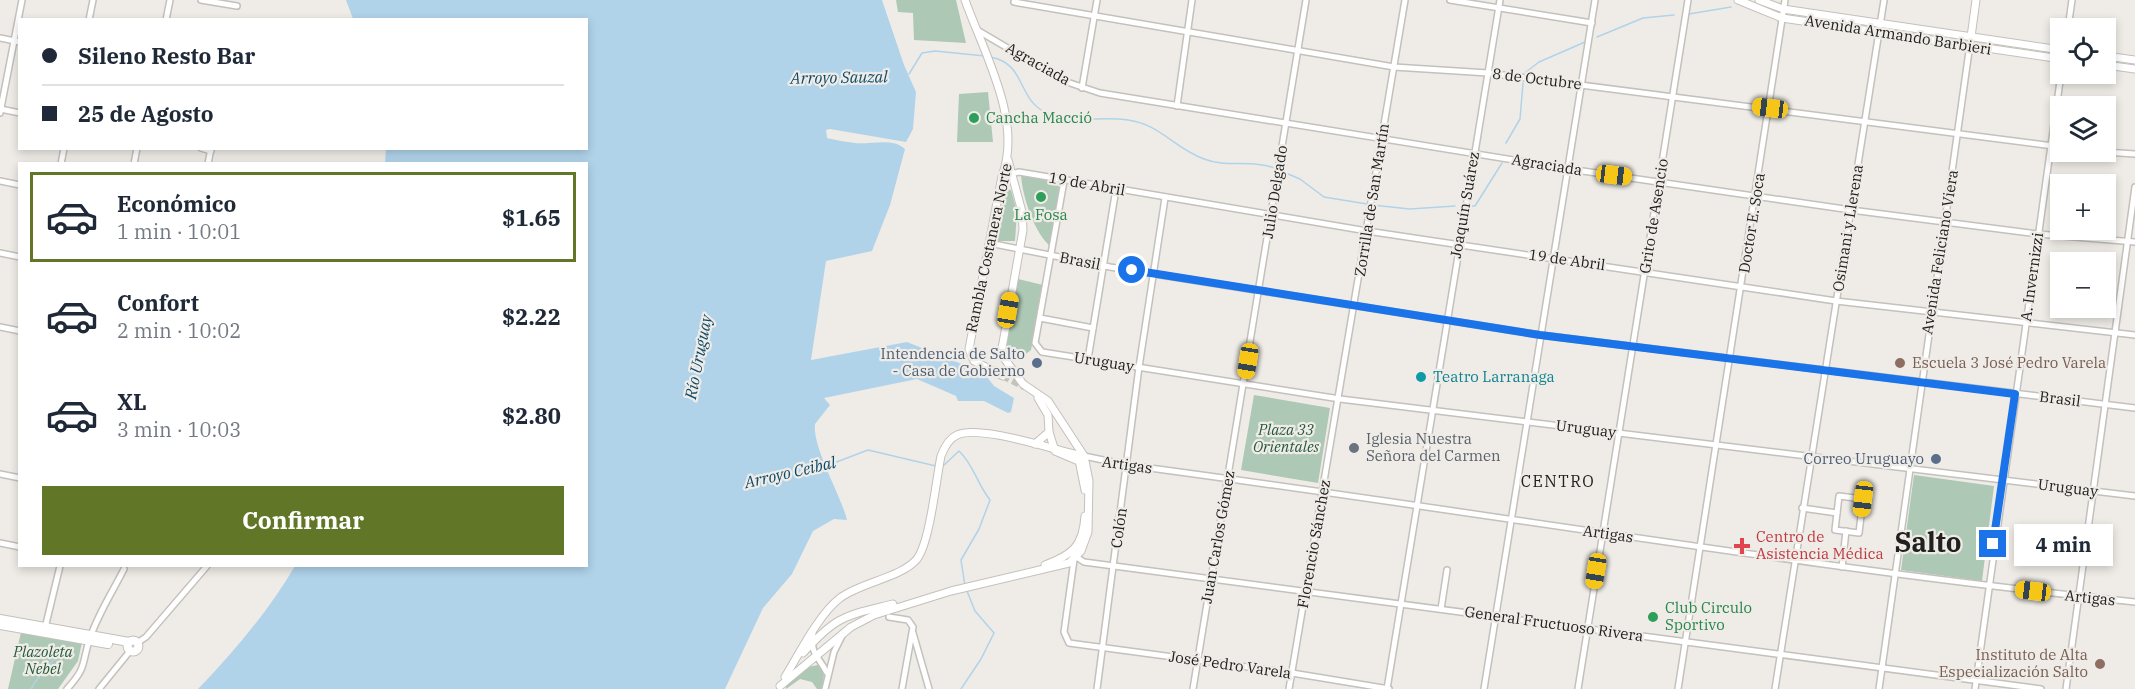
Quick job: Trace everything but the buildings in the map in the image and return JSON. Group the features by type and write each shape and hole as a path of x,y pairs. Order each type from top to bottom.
{"main road":[{"path":"0,619 44,631"},
{"path":"0,625 131,646"}],"street":[{"path":"19,18 22,0"},
{"path":"89,18 93,0"},
{"path":"166,18 170,0"},
{"path":"201,0 237,6"},
{"name":"Rambla Costanera Norte","path":"965,0 997,88 1009,130 1008,160 999,190 969,348 974,361 1003,376"},
{"path":"1082,88 1096,0"},
{"path":"1177,106 1192,0"},
{"name":"Julio Delgado","path":"1244,385 1306,0"},
{"name":"Zorrilla de San Martín","path":"1340,399 1405,0"},
{"path":"1450,0 1592,23"},
{"name":"Joaquín Suárez","path":"1388,689 1431,410 1500,0"},
{"path":"1485,689 1510,520 1555,258 1595,0"},
{"name":"Grito de Asencio","path":"1578,689 1688,0"},
{"name":"Avenida Armando Barbieri","path":"1738,0 1782,18 1971,37 2050,48"},
{"name":"Avenida Armando Barbieri","path":"1759,0 1783,9 1879,29 1970,46 2050,57"},
{"name":"Doctor E. Soca","path":"1678,689 1785,0"},
{"name":"Osimani y Llerena","path":"1775,689 1810,456 1884,0"},
{"path":"1971,37 1976,0"},
{"path":"2069,18 2072,0"},
{"name":"8 de Octubre","path":"1014,2 1030,2 1187,33 1394,67 1488,73 1866,120 2050,146"},
{"name":"Agraciada","path":"976,29 1064,81 1082,88 1177,106 1569,169 1851,210 2038,234 2135,242"},
{"name":"Avenida Feliciano Viera","path":"1879,689 1908,467 1971,37"},
{"path":"0,38 16,42 0,111 18,113"},
{"path":"2116,57 2135,60"},
{"path":"2116,66 2135,69"},
{"name":"A. Invernizzi","path":"1974,689 2050,146"},
{"path":"2116,153 2135,154"},
{"path":"816,658 845,632 874,615 951,591 1073,559 1086,541 1090,497 1082,459 1048,401 1023,384 1001,354 1023,221 1008,160"},
{"path":"1002,176 1011,172"},
{"name":"19 de Abril","path":"1011,172 1367,231 1742,285 1836,301 2135,334"},
{"path":"0,181 18,185"},
{"path":"1064,181 1040,318 1093,328"},
{"path":"999,190 1007,186 1016,190"},
{"path":"2066,689 2135,187"},
{"path":"1088,359 1116,189"},
{"name":"Colón","path":"1097,689 1139,367 1165,198"},
{"name":"Brasil","path":"989,243 1103,266 1540,335 1824,372 2135,408"},
{"path":"0,253 18,257"},
{"name":"Uruguay","path":"1040,318 1035,343 1038,350 1244,385 1340,399 2135,496"},
{"path":"0,327 18,331"},
{"name":"Juan Carlos Gómez","path":"1193,689 1244,385"},
{"path":"1038,398 1048,415 1049,432 1055,451"},
{"name":"Florencio Sánchez","path":"1289,689 1340,399"},
{"path":"794,667 813,632 838,599 905,568 918,558 926,538 941,456 950,440 966,432 988,433 1035,444 1082,459"},
{"path":"1035,444 1049,432"},
{"name":"Artigas","path":"1082,459 1794,561 2135,602"},
{"path":"0,474 18,478"},
{"path":"1839,496 1863,499 1859,532 1834,530 1837,513 1839,496"},
{"path":"1802,508 1837,513"},
{"path":"1842,567 1846,531"},
{"path":"0,543 18,547"},
{"name":"General Fructuoso Rivera","path":"1073,559 2041,689"},
{"name":"José Pedro Varela","path":"1073,559 1064,632 1069,643 1292,673 1388,689"},
{"path":"44,631 60,567"},
{"path":"99,689 131,646 146,637 206,567"},
{"path":"67,689 79,675 85,662 90,638 124,569"},
{"path":"1441,609 1447,570"},
{"path":"779,687 811,644 841,618 940,595"},
{"path":"889,617 908,620 911,624 929,689"},
{"path":"813,632 811,644 816,658 827,673"},
{"path":"825,689 827,673 834,652 845,632"},
{"path":"902,689 913,632"},
{"path":"794,667 834,652"}],"green space":[{"path":"896,0 956,0 966,43 914,40 913,13 898,12"},
{"name":"Cancha Macció","path":"988,92 993,142 957,142 959,94"},
{"path":"1021,174 1061,183 1051,247 1034,224 1024,193"},
{"path":"1007,189 1011,190 1017,212 1015,241 996,241 994,238 1003,192"},
{"path":"1018,279 1043,285 1031,350 1022,357 1011,354 1006,345"},
{"name":"Plaza 33 Orientales","path":"1254,395 1330,408 1318,483 1241,470"},
{"path":"1914,475 1994,486 1982,581 1901,570"},
{"name":"Plazoleta Nebel","path":"22,628 82,642 78,661 58,689 8,689"},
{"path":"818,665 824,672 823,689 817,689 812,682 800,679 786,689 786,684 808,667"}],"water":[{"name":"Río Uruguay","path":"346,0 882,0 904,65 916,92 913,129 906,142 826,130 827,138 855,143 888,142 905,149 890,205 872,251 826,261 811,360 907,342 984,373 994,386 1014,398 1011,412 1008,413 984,401 958,401 956,396 917,379 824,398 830,405 815,424 815,434 822,458 847,520 834,519 813,531 792,574 763,608 725,689 198,689 250,630 294,567 588,567 588,162 385,162 386,150 588,150 588,18 353,18"}],"waterway":[{"path":"1689,14 1731,7"},
{"path":"1597,37 1643,18 1674,15"},
{"path":"1526,72 1539,62 1585,42"},
{"name":"Arroyo Sauzal","path":"909,74 922,53 935,51 985,56"},
{"name":"Arroyo Sauzal","path":"990,57 1011,67 1032,101 1039,109 1050,114 1069,119 1128,120 1159,131 1183,149 1213,162 1259,164 1277,169"},
{"path":"1506,143 1520,119 1523,83"},
{"path":"1471,206 1475,206 1502,163"},
{"name":"Arroyo Sauzal","path":"1281,171 1300,179 1324,197 1367,204"},
{"name":"Arroyo Sauzal","path":"1372,205 1410,209 1455,206"},
{"name":"Arroyo Ceibal","path":"826,466 868,450 936,466"},
{"name":"Arroyo Ceibal","path":"943,466 959,451 990,500 979,529 961,560 965,586"},
{"name":"Arroyo Ceibal","path":"961,689 981,659 994,633 975,611 967,591"},
{"path":"31,689 64,647"}],"tunnel":[{"path":"1003,376 1025,387"}],"place":[{"name":"Cancha Macció","path":"974,118"},
{"name":"La Fosa","path":"1041,197"},
{"name":"Intendencia de Salto - Casa de Gobierno","path":"1037,363"},
{"name":"Escuela 3 José Pedro Varela","path":"1900,363"},
{"name":"Teatro Larranaga","path":"1421,377"},
{"name":"Iglesia Nuestra Señora del Carmen","path":"1354,448"},
{"name":"Correo Uruguayo","path":"1936,459"},
{"name":"Centro de Asistencia Médica","path":"1742,546"},
{"name":"Club Circulo Sportivo","path":"1653,617"},
{"name":"Instituto de Alta Especialización Salto","path":"2100,664"}],"district":[{"name":"CENTRO","path":"1558,481"},
{"name":"Salto","path":"1928,543"}],"route":[{"path":"1132,270 1540,335 2015,394 1993,544"}]}
